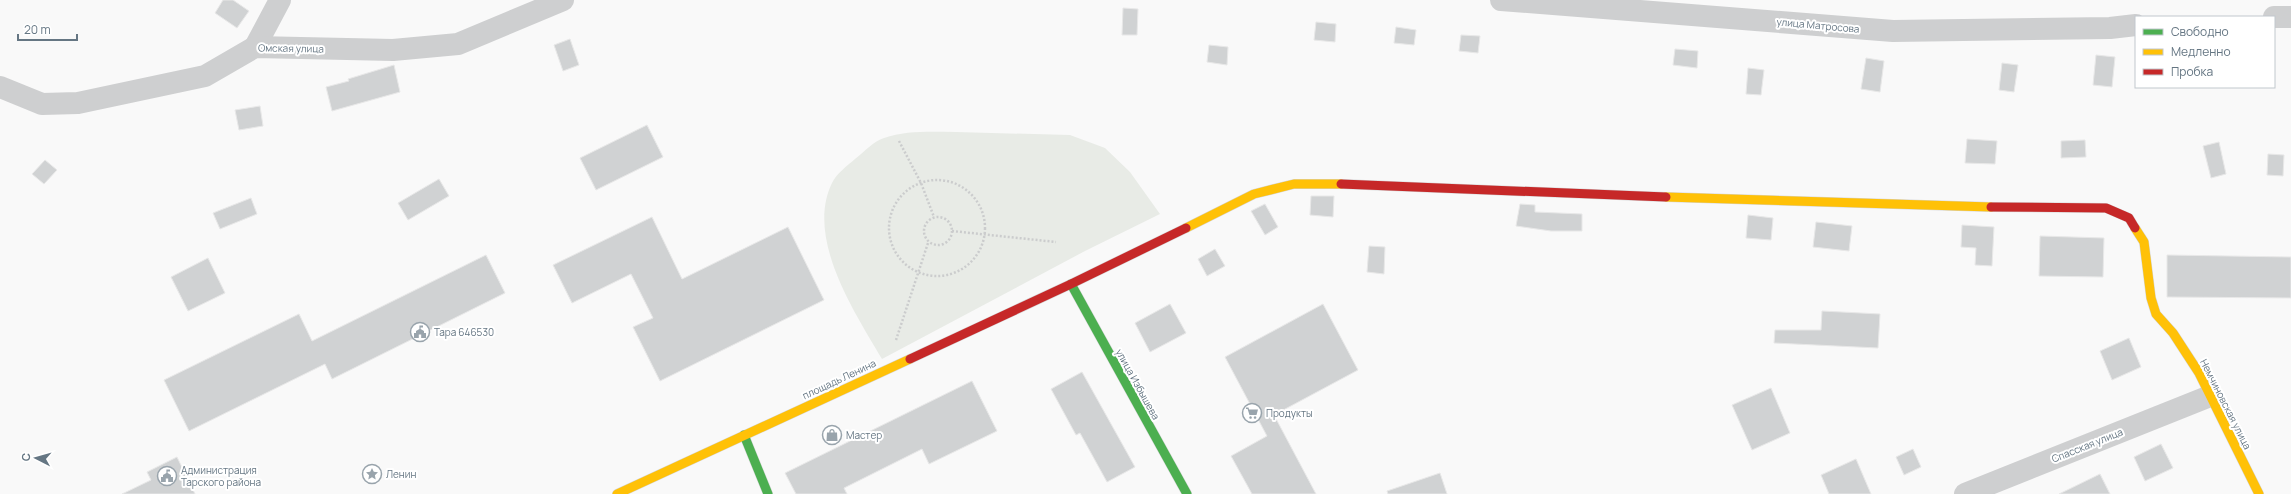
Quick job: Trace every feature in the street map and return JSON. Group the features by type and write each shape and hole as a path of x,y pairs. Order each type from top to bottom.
{"street":[{"path":"254,47 280,0"},
{"name":"Омская улица","path":"0,87 42,104 78,103 205,76 254,47 393,50 458,44 563,0"},
{"name":"улица Матросова","path":"1501,0 1893,31 2110,28 2135,25"},
{"path":"2275,17 2291,17"},
{"name":"площадь Ленина","path":"616,494 1071,284 1254,194 1294,184 1329,183 1468,190 1933,205 2106,208"},
{"name":"Немчиновская улица","path":"2106,208 2129,218 2144,242 2151,298 2156,314 2173,333 2199,373 2259,494"},
{"name":"улица Избышева","path":"1071,284 1187,494"},
{"name":"Спасская улица","path":"1964,494 2210,396"},
{"path":"744,435 768,494"}],"path":[{"path":"899,141 921,182 934,217"},
{"path":"946,180 967,190 981,209 985,220 986,235 978,254 962,270 939,277 919,273 906,266 898,258 889,237 888,225 896,203 903,194 921,182 946,180"},
{"path":"934,217 947,220 952,231 946,243 934,245 928,242 923,231 929,220 934,217"},
{"path":"952,231 1056,242"},
{"path":"896,340 928,242"}],"shaded area":[{"path":"956,132 1070,135 1105,148 1130,172 1160,214 1085,251 882,359 847,298 837,274 829,251 825,227 825,204 836,176 880,139 893,135 911,133"}],"building":[{"path":"223,0 233,0 249,11 237,28 215,13"},
{"path":"1123,8 1138,9 1137,35 1122,35"},
{"path":"1316,22 1336,24 1335,42 1314,40"},
{"path":"1396,27 1416,30 1414,45 1394,43"},
{"path":"1461,35 1480,36 1478,53 1459,51"},
{"path":"570,39 579,65 563,71 554,45"},
{"path":"1209,45 1228,47 1227,65 1207,62"},
{"path":"1675,49 1698,51 1697,68 1673,65"},
{"path":"2096,55 2115,57 2112,87 2093,85"},
{"path":"1866,58 1884,61 1880,92 1861,89"},
{"path":"2002,63 2018,65 2014,92 1999,90"},
{"path":"394,65 400,92 332,111 326,87 349,81 348,79"},
{"path":"1748,68 1764,70 1761,95 1746,94"},
{"path":"260,106 263,126 239,130 235,110"},
{"path":"647,125 663,157 596,190 580,158"},
{"path":"1967,139 1997,141 1995,164 1965,163"},
{"path":"2085,140 2086,157 2061,158 2061,141"},
{"path":"2219,142 2226,174 2211,178 2203,146"},
{"path":"2268,154 2284,155 2283,176 2267,175"},
{"path":"45,160 57,170 44,184 32,174"},
{"path":"439,179 449,196 408,220 398,203"},
{"path":"1311,196 1334,196 1333,217 1310,215"},
{"path":"251,198 257,214 220,229 213,213"},
{"path":"1265,204 1278,227 1265,235 1251,211"},
{"path":"1520,204 1535,205 1535,212 1582,214 1582,231 1551,231 1516,226"},
{"path":"1748,215 1773,218 1771,240 1746,238"},
{"path":"652,217 682,279 788,227 824,300 660,381 633,327 653,318 631,274 572,303 553,265"},
{"path":"1816,222 1852,226 1849,251 1813,247"},
{"path":"1962,225 1994,227 1992,266 1975,265 1976,248 1961,247"},
{"path":"2040,236 2104,238 2103,277 2039,276"},
{"path":"1369,246 1385,247 1384,274 1367,272"},
{"path":"1215,249 1225,266 1207,276 1198,259"},
{"path":"486,255 505,293 332,379 325,364 189,431 164,380 299,314 312,341"},
{"path":"2167,255 2291,257 2291,298 2167,297"},
{"path":"208,258 225,293 188,311 171,277"},
{"path":"1170,304 1186,333 1150,352 1135,323"},
{"path":"1323,304 1358,370 1274,415 1316,494 1252,494 1231,456 1267,436 1225,357"},
{"path":"1822,311 1880,314 1878,348 1774,343 1775,330 1821,330"},
{"path":"2129,338 2141,367 2112,380 2100,351"},
{"path":"1082,372 1135,467 1107,482 1080,433 1076,435 1051,389"},
{"path":"972,381 997,431 929,464 922,449 844,488 847,494 796,494 785,473"},
{"path":"1771,388 1790,433 1752,450 1732,405"},
{"path":"2161,444 2173,468 2145,481 2134,457"},
{"path":"1913,449 1921,467 1904,475 1896,457"},
{"name":"Администрация Тарского района","path":"177,457 195,494 122,494 151,480 147,472"},
{"path":"1856,459 1871,494 1829,494 1821,475"},
{"path":"1440,473 1447,494 1388,494 1387,491"},
{"path":"2100,474 2110,494 2059,494"}],"traffic: fast":[{"path":"1071,284 1187,494"},
{"path":"744,435 768,494"}],"traffic: slow":[{"path":"1186,228 1254,194 1294,184 1341,184"},
{"path":"1666,197 1991,207"},
{"path":"2135,228 2144,242 2151,298 2156,314 2173,333 2199,373 2259,494"},
{"path":"617,494 910,359"}],"traffic: jam":[{"path":"1341,184 1666,197"},
{"path":"1991,207 2106,208 2129,218 2135,228"},
{"path":"910,359 1071,284 1186,228"}],"place":[{"name":"Тара 646530","path":"420,332"},
{"name":"Продукты","path":"1252,413"},
{"name":"Мастер","path":"832,435"},
{"name":"Ленин","path":"372,474"},
{"name":"Администрация Тарского района","path":"167,476"}]}
